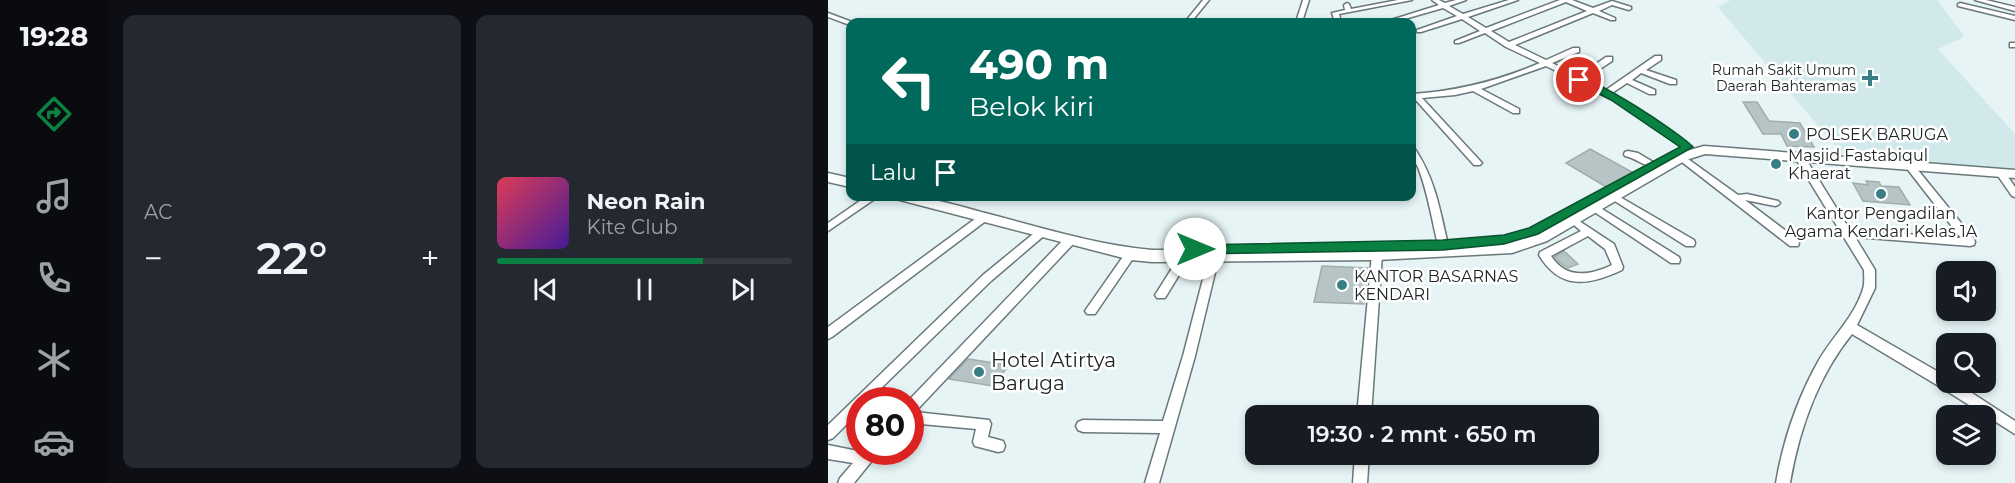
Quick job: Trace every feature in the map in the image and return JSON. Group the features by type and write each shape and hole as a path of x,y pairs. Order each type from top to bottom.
{"highway":[{"path":"952,201 1136,246 1174,250 1324,251 1377,254 1512,247 1541,237 1573,220 1653,165 1706,144 2010,172"},
{"path":"920,201 1131,254 1185,257 1496,242 1533,231 1619,190 1684,152 1718,150 1856,158 1911,166 2010,172"},
{"path":"828,170 846,174"},
{"path":"828,177 846,182"}],"street":[{"path":"1191,18 1206,0"},
{"path":"1300,18 1306,0"},
{"path":"1335,13 1348,8 1409,0"},
{"path":"1435,0 1509,45 1606,93 1684,152 1735,199 1794,243"},
{"path":"1401,18 1463,0"},
{"path":"1419,31 1515,0"},
{"path":"1457,42 1566,0 1612,19"},
{"path":"1978,0 2015,9"},
{"path":"1509,45 1614,3 1629,8"},
{"path":"1332,5 1337,18"},
{"path":"1960,5 2015,18"},
{"path":"828,15 846,22"},
{"path":"1416,96 1443,95 1505,79 1576,50"},
{"path":"1606,93 1628,81 1658,58"},
{"path":"1579,80 1609,59"},
{"path":"1641,70 1673,82"},
{"path":"1628,81 1652,92"},
{"path":"1473,88 1516,111"},
{"path":"1416,98 1477,163"},
{"path":"1628,154 1653,165"},
{"path":"1783,483 1788,453 1812,394 1829,355 1850,327 1869,288 1870,270 1798,156"},
{"path":"1416,157 1429,184 1443,245"},
{"path":"1846,233 1970,242 1911,166"},
{"path":"2010,172 2015,194"},
{"path":"1619,190 1690,243"},
{"path":"1735,199 1747,197 1775,203"},
{"path":"828,228 867,201"},
{"path":"1594,207 1675,260"},
{"path":"828,334 983,218"},
{"path":"1573,220 1612,249 1617,268 1599,275 1574,278 1561,274 1544,256 1545,254 1588,232"},
{"path":"874,387 987,278 1042,232"},
{"path":"924,393 1070,240"},
{"path":"1091,311 1131,254"},
{"path":"1365,405 1377,254"},
{"path":"1152,483 1214,256"},
{"path":"1161,295 1185,257"},
{"path":"1850,327 1947,384 2015,428"},
{"path":"828,434 846,415"},
{"path":"924,418 984,424 980,442 998,446"},
{"path":"1083,426 1169,427"},
{"path":"828,452 846,453"},
{"path":"845,483 860,465"},
{"path":"1360,483 1361,465"}],"shaded area":[{"name":"Rumah Sakit Umum Daerah Bahteramas","path":"1731,0 1937,0 1963,34 1962,38 1938,49 2015,134 2015,170 1842,154 1718,7"}],"building":[{"path":"1743,102 1757,102 1769,121 1800,123 1814,147 1787,146 1781,134 1763,134"},
{"path":"1590,149 1632,172 1608,188 1566,163"},
{"name":"Kantor Pengadilan Agama Kendari Kelas 1A","path":"1866,181 1879,182 1881,186 1899,187 1910,205 1863,201 1853,183 1868,185"},
{"path":"1564,251 1578,264 1568,268 1554,257"},
{"name":"KANTOR BASARNAS KENDARI","path":"1322,266 1368,268 1364,304 1314,302"},
{"name":"Hotel Atirtya Baruga","path":"968,359 1009,365 993,386 949,379"}],"place":[{"name":"Rumah Sakit Umum Daerah Bahteramas","path":"1870,78"},
{"name":"POLSEK BARUGA","path":"1794,134"},
{"name":"Masjid Fastabiqul Khaerat","path":"1776,164"},
{"name":"Kantor Pengadilan Agama Kendari Kelas 1A","path":"1881,194"},
{"name":"KANTOR BASARNAS KENDARI","path":"1342,285"},
{"name":"Hotel Atirtya Baruga","path":"979,372"}],"route":[{"path":"1195,249 1443,245 1482,243 1514,238 1533,231 1688,147 1615,98 1579,80"}]}
